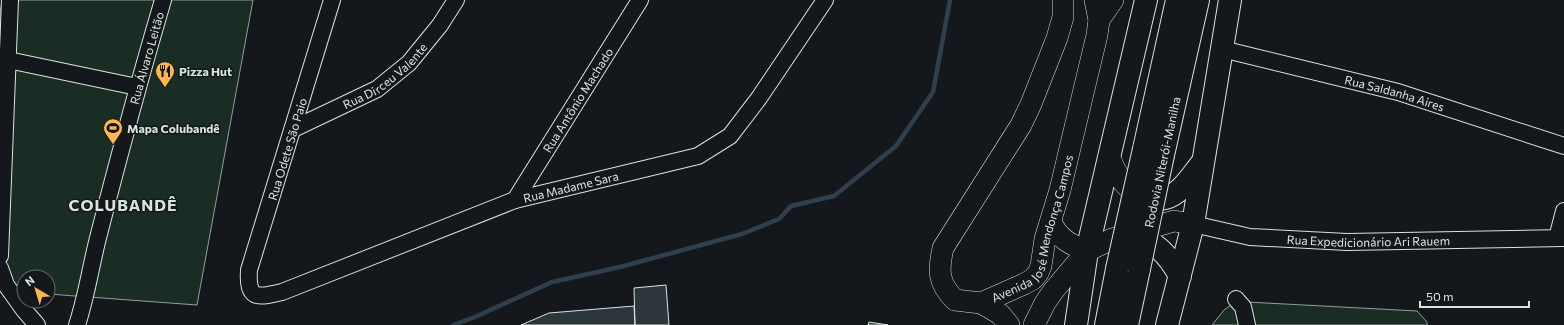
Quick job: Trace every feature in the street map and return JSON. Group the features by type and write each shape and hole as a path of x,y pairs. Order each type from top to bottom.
{"highway":[{"name":"Rodovia Niterói-Manilha","path":"1127,325 1139,269 1154,152 1177,0"},
{"name":"Rodovia Niterói-Manilha","path":"1106,325 1117,269 1154,152 1198,0"},
{"path":"1167,325 1180,276 1183,222 1203,162 1230,0"},
{"path":"1076,325 1087,251 1142,3"},
{"path":"1143,199 1157,200 1174,195 1203,162"},
{"path":"1131,234 1154,243 1174,265 1180,276"}],"main road":[{"name":"Avenida José Mendonça Campos","path":"1063,0 1062,22 1043,75 1021,125 943,248 940,273 942,285 955,300 981,303 1006,293 1033,279 1041,266 1046,239 1060,190 1092,59 1097,35 1097,10"},
{"path":"1062,22 1077,0"},
{"path":"1062,22 1075,12 1082,11 1092,14 1113,0"},
{"name":"Rua Expedicionário Ari Rauem","path":"1109,156 1116,174 1128,187 1143,199 1183,222"},
{"path":"1034,325 1045,303 1054,290 1087,251 1073,246 1062,238 1054,229 1051,221"},
{"name":"Rua Expedicionário Ari Rauem","path":"1087,251 1112,239 1183,222"},
{"path":"981,303 1000,314 1010,325"}],"street":[{"path":"0,256 10,0"},
{"name":"Rua Álvaro Leitão","path":"77,325 137,86 163,0"},
{"name":"Rua Odete São Paio","path":"257,295 251,291 248,284 249,270 332,0"},
{"name":"Rua Dirceu Valente","path":"293,129 377,89 409,63 440,25 456,0"},
{"name":"Rua Antônio Machado","path":"515,200 640,0"},
{"name":"Rua Madame Sara","path":"257,295 265,296 282,292 515,200 698,156 730,136 759,98 825,0"},
{"name":"Rua Saldanha Aires","path":"1222,49 1398,92 1564,146"},
{"path":"8,60 137,86"},
{"path":"1561,238 1564,211"},
{"name":"Rua Expedicionário Ari Rauem","path":"1183,222 1250,237 1347,242 1561,238"},
{"path":"0,268 6,285 37,325"},
{"path":"1236,299 1243,307 1246,325"}],"green space":[{"name":"Mapa Colubandê","path":"2,0 253,0 197,305 56,295 56,269 16,269 16,292 0,291 0,14"},
{"path":"1247,302 1417,311 1427,322 1427,325 1212,325 1224,310 1234,303"}],"building":[{"path":"666,285 669,325 635,325 634,288"},
{"path":"634,306 635,325 521,325 549,313"},
{"path":"869,322 888,325 868,325"}],"waterway":[{"path":"453,325 475,317 552,282 620,267 742,234 779,219 791,206 834,196 896,146 933,92 950,0"}],"place":[{"name":"Pizza Hut","path":"165,88"},
{"name":"Mapa Colubandê","path":"113,145"}],"district":[{"name":"COLUBANDÊ","path":"123,204"}]}
